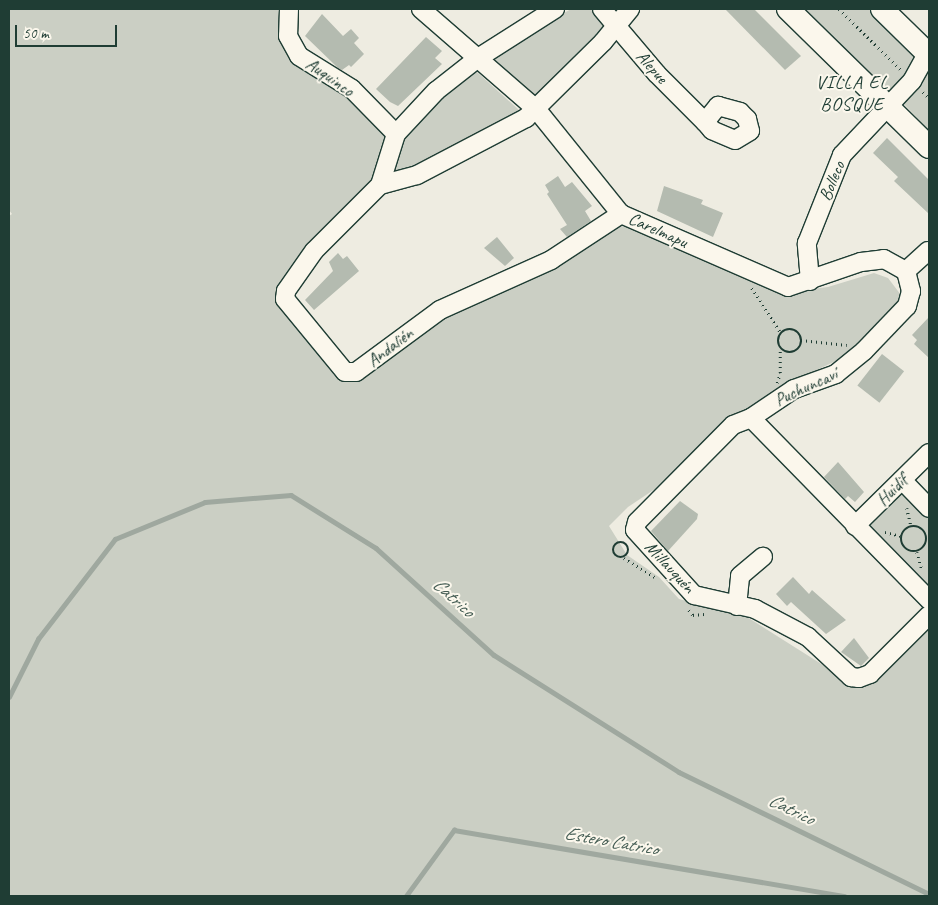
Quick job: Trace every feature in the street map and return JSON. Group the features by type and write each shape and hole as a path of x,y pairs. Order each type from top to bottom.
{"main road":[{"path":"788,9 929,147"},
{"path":"882,9 928,53"}],"street":[{"name":"Auquinco","path":"289,9 288,36 299,56 352,90 396,134"},
{"name":"Carelmapu","path":"421,9 537,110 621,214 788,287 861,262 884,259 906,271"},
{"name":"Andalién","path":"555,9 478,58 436,91 396,134 380,185 314,251 286,291 285,299 345,372 356,372 440,310 552,260 621,214"},
{"name":"Alepue","path":"602,9 657,74 705,122"},
{"path":"380,185 417,176 537,110 630,9"},
{"name":"Bolleco","path":"810,281 807,244 842,155 912,80 928,53"},
{"path":"906,271 928,252"},
{"name":"Puchuncaví","path":"635,530 637,522 733,424 751,418 782,395 836,374 864,351 907,306 912,291 906,271"},
{"path":"751,418 929,600"},
{"name":"Huidif","path":"855,526 929,453"},
{"path":"902,480 929,508"},
{"name":"Millauquén","path":"635,530 694,595 755,609 808,638 847,675 855,678 870,674 929,616"},
{"path":"737,606 740,576 762,557"}],"path":[{"path":"839,9 929,98"},
{"path":"756,274 751,290 781,333 780,373 776,386 782,395"},
{"path":"781,333 792,330 802,340 855,346 864,351"},
{"path":"780,347 793,352 802,340"},
{"path":"909,526 918,526 925,532 928,541 923,549 911,552 904,548 901,536 909,526"},
{"path":"624,542 628,554 619,558 613,553 613,548 616,543 624,542"}],"shaded area":[{"path":"9,9 286,9 280,21 290,55 355,100 387,135 380,149 380,167 372,177 362,210 289,292 285,312 334,375 356,379 441,316 618,226 631,227 791,296 804,290 828,287 874,273 888,278 901,295 896,313 844,357 783,386 781,397 682,471 628,507 609,526 627,555 659,577 679,599 747,617 853,684 929,606 929,896 9,896 9,216 12,214 9,210"},
{"path":"571,9 593,9 607,23 606,28 543,96 533,98 496,69 494,60 499,51"},
{"path":"801,9 871,9 921,58 890,96"},
{"path":"929,67 929,130 900,100"},
{"path":"477,72 520,111 519,115 417,167 397,173 392,166 405,133 467,73"},
{"path":"903,491 929,517 929,587 926,588 871,534 871,523"}],"building":[{"path":"725,9 754,9 801,56 785,70"},
{"path":"322,14 343,36 351,29 359,38 354,43 364,54 351,67 349,65 342,70 338,68 305,36"},
{"path":"426,37 442,51 435,58 442,64 398,106 390,102 376,89"},
{"path":"887,138 929,180 929,214 894,181 898,177 873,153"},
{"path":"558,176 565,187 572,182 592,206 585,211 591,221 567,237 560,229 567,225 547,194 549,192 545,185"},
{"path":"664,186 703,200 701,204 723,213 713,237 657,211"},
{"path":"497,237 514,258 505,266 484,248"},
{"path":"338,253 343,259 347,256 359,271 314,310 305,300 333,271 329,262"},
{"path":"929,317 929,358 914,344 917,340 912,335"},
{"path":"882,354 904,371 879,403 857,386"},
{"path":"838,462 864,492 855,502 848,496 845,499 824,477"},
{"path":"680,501 698,514 697,519 668,551 651,531"},
{"path":"793,577 809,594 812,590 846,620 826,634 791,602 787,606 776,594"},
{"path":"854,638 869,658 861,666 841,652"}],"waterway":[{"name":"Catrico","path":"9,697 38,639 115,539 205,502 291,495 376,548 494,655 679,772 929,894"},
{"name":"Estero Catrico","path":"406,896 454,830 844,896"}],"district":[{"name":"VILLA EL BOSQUE","path":"852,94"}]}
